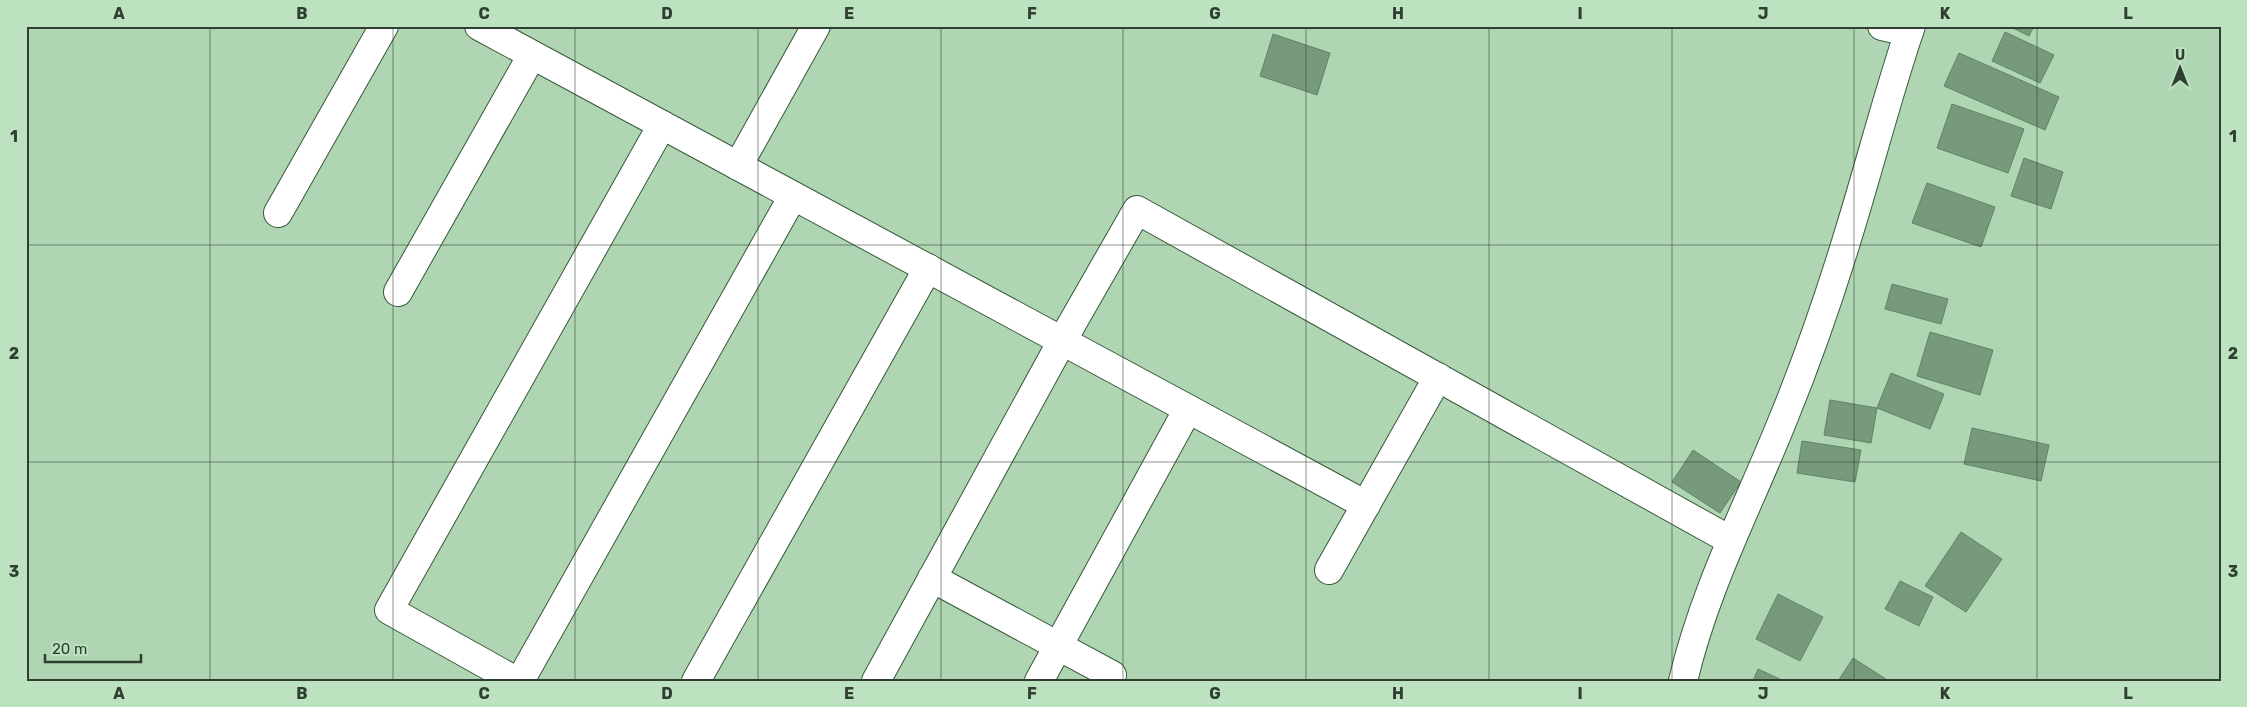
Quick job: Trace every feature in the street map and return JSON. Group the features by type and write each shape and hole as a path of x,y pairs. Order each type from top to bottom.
{"street":[{"path":"278,213 384,26"},
{"path":"479,26 1366,505"},
{"path":"738,166 816,26"},
{"path":"1683,681 1710,591 1730,540 1784,417 1850,229 1910,29 1882,26"},
{"path":"398,292 532,55"},
{"path":"516,681 389,610 662,125"},
{"path":"520,681 793,196"},
{"path":"876,681 1062,341 1137,210 1730,540"},
{"path":"696,681 928,268"},
{"path":"1329,570 1438,377"},
{"path":"1039,681 1188,409"},
{"path":"932,578 1112,675"}],"building":[{"path":"2009,26 2034,26 2029,36"},
{"path":"2005,32 2054,55 2040,83 1992,61"},
{"path":"1273,34 1330,53 1317,95 1260,76"},
{"path":"1959,53 2059,97 2045,130 1944,86"},
{"path":"1952,104 2024,129 2008,173 1937,148"},
{"path":"2024,158 2063,172 2051,209 2011,196"},
{"path":"1927,183 1995,207 1981,247 1912,223"},
{"path":"1892,284 1948,299 1941,324 1885,309"},
{"path":"1930,332 1993,350 1980,395 1917,376"},
{"path":"1891,373 1944,394 1930,429 1877,408"},
{"path":"1830,400 1877,408 1871,443 1824,435"},
{"path":"1972,428 2049,445 2041,481 1964,464"},
{"path":"1802,441 1861,450 1855,482 1797,473"},
{"path":"1693,450 1741,482 1720,513 1672,482"},
{"path":"1961,532 2002,559 1966,612 1925,586"},
{"path":"1900,581 1933,597 1919,626 1885,609"},
{"path":"1778,594 1823,617 1800,661 1756,639"},
{"path":"1853,658 1889,681 1838,681"},
{"path":"1758,669 1784,681 1753,681"}]}
